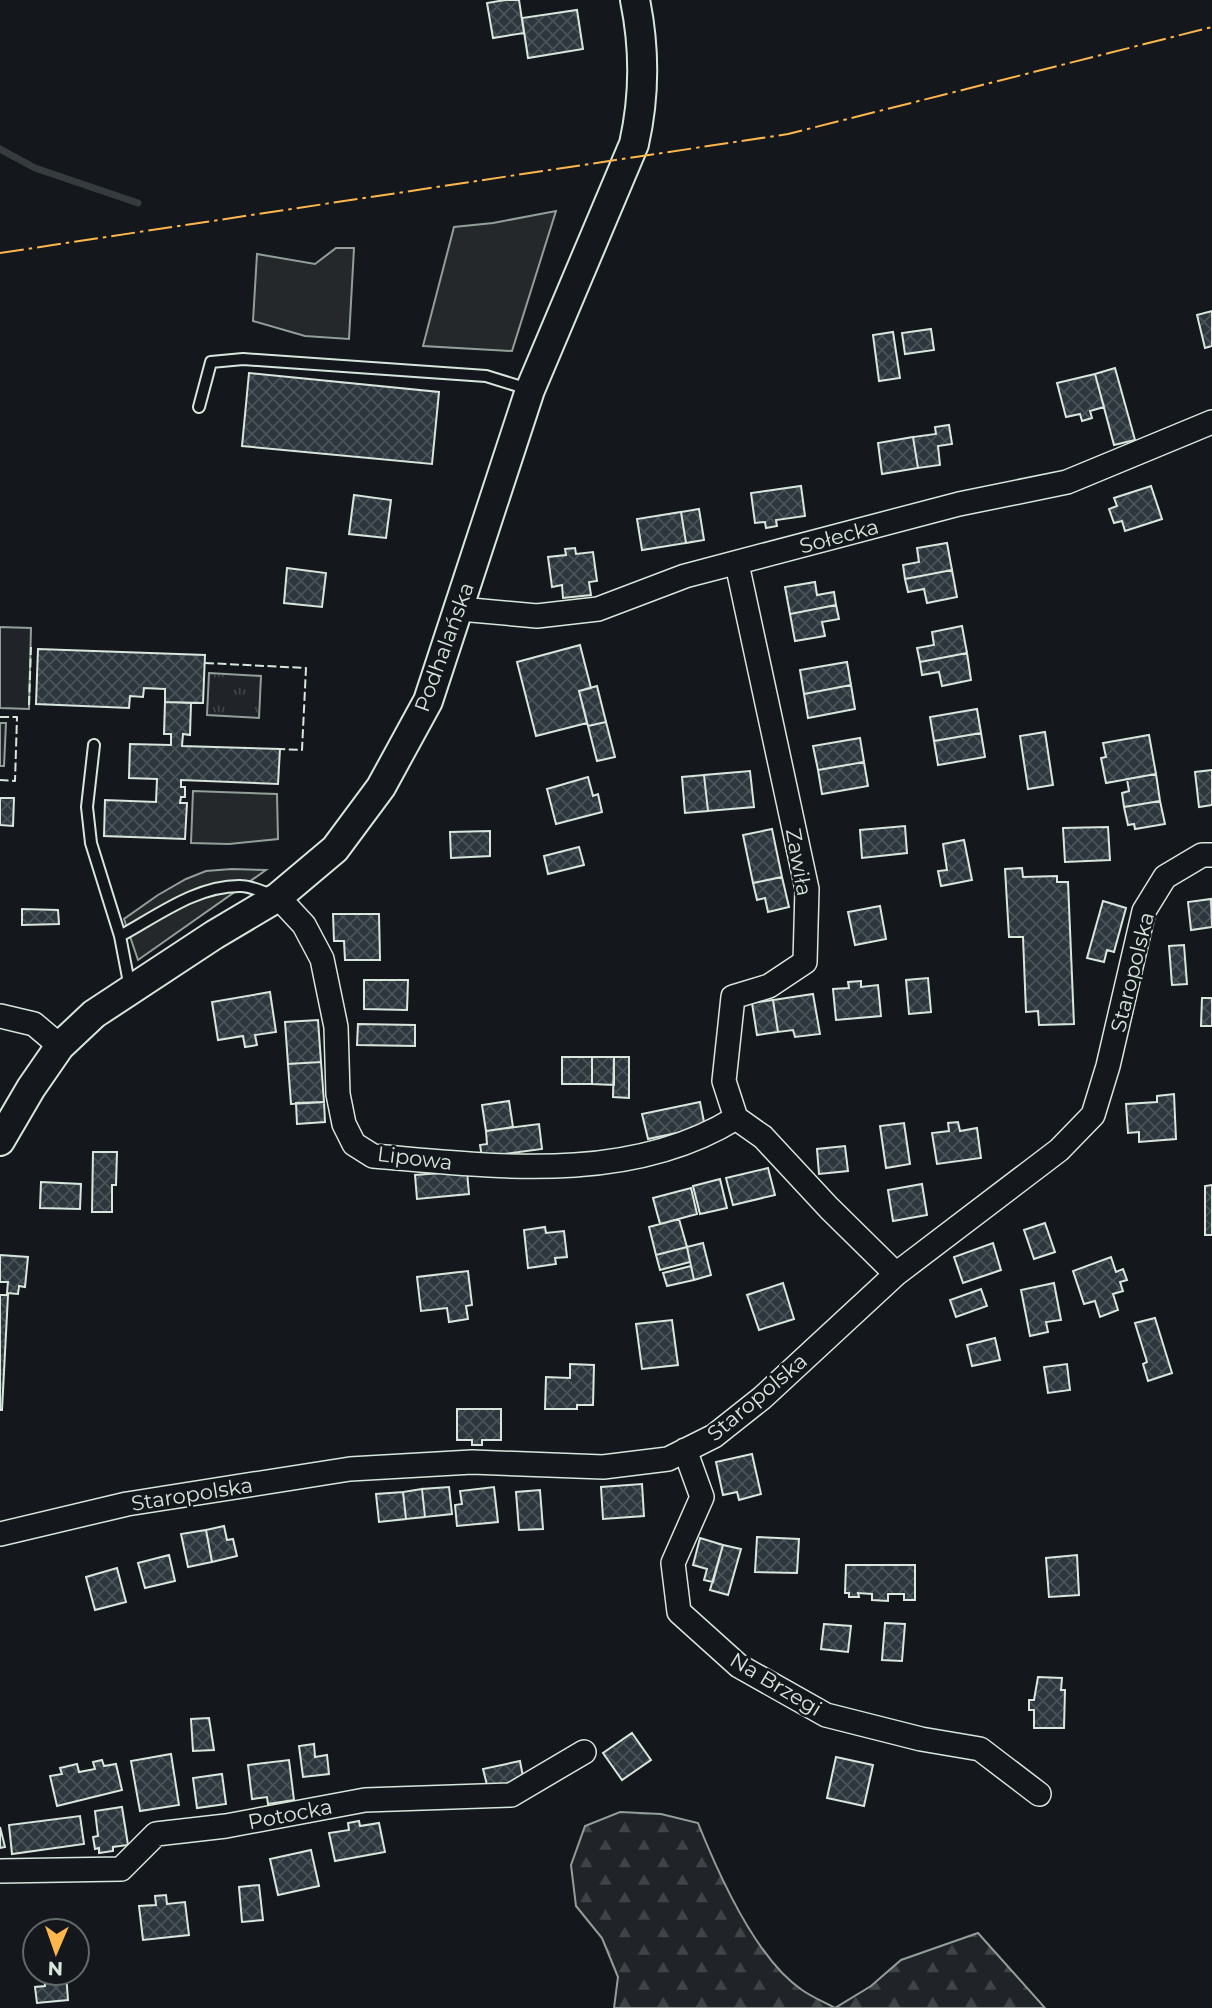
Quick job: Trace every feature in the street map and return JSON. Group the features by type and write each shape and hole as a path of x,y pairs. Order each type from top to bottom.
{"street":[{"name":"Podhalańska","path":"0,1141 60,1046 94,1014 130,988 278,897 335,849 381,787 428,701 530,390 634,144 641,115 644,57 635,0"},
{"name":"Sołecka","path":"460,609 537,616 598,608 685,576 959,504 1067,482 1212,422"},
{"name":"Zawiła","path":"736,1118 724,1080 733,997 769,986 805,962 807,889 737,564"},
{"name":"Staropolska","path":"0,1534 127,1504 350,1469 472,1462 603,1467 668,1459 714,1436 762,1398 895,1274 1059,1150 1093,1115 1108,1066 1144,911 1166,877 1202,855 1212,855"},
{"name":"Lipowa","path":"278,897 304,925 322,959 336,1027 338,1094 344,1124 354,1144 373,1156 523,1167 570,1165 646,1156 719,1129 736,1118"},
{"path":"0,1016 34,1024 60,1046"},
{"path":"736,1118 763,1137 828,1208 895,1274"},
{"name":"Na Brzegi","path":"685,1450 702,1497 673,1563 679,1612 738,1666 825,1715 921,1739 980,1749 1039,1794"},
{"name":"Potocka","path":"0,1871 121,1869 156,1834 226,1826 365,1800 511,1794 584,1752"}],"lane":[{"path":"199,407 211,362 243,359 486,376 530,390"},
{"path":"94,745 87,807 91,843 120,936 130,988"},
{"path":"120,936 179,903 214,889 243,886 278,897"}],"green space":[{"path":"0,627 31,628 29,709 0,708"},
{"path":"209,673 261,676 259,718 207,715"},
{"path":"0,723 6,723 4,766 0,766"},
{"path":"620,1812 661,1814 698,1823 740,1914 769,1958 802,1990 835,2008 614,2008 618,1977 602,1938 576,1906 571,1865 585,1826"},
{"path":"978,1933 1045,2008 835,2008 871,1986 901,1960"}],"shaded area":[{"path":"556,211 512,351 423,346 454,227"},
{"path":"336,248 354,248 349,339 305,336 253,321 257,254 315,264"},
{"path":"193,791 277,794 278,839 229,844 191,843"},
{"path":"266,870 138,960 124,919 186,879 206,871"}],"building":[{"path":"519,0 524,33 493,38 487,3"},
{"path":"577,10 583,49 528,58 522,18"},
{"path":"1212,311 1212,346 1205,348 1197,315"},
{"path":"931,329 934,350 905,354 902,333"},
{"path":"893,332 900,378 879,381 873,335"},
{"path":"1115,368 1135,440 1114,445 1095,374"},
{"path":"249,373 439,392 432,464 242,446"},
{"path":"1095,374 1104,407 1090,411 1092,418 1082,421 1080,414 1066,417 1057,383"},
{"path":"949,425 952,444 938,446 940,465 918,468 913,437 936,434 935,427"},
{"path":"913,437 918,468 882,474 878,443"},
{"path":"801,486 805,516 776,520 777,526 766,528 765,522 755,523 751,493"},
{"path":"1151,486 1162,519 1125,531 1122,521 1114,523 1109,509 1117,506 1114,498"},
{"path":"354,495 391,500 386,538 349,534"},
{"path":"699,509 704,540 686,543 681,512"},
{"path":"681,512 686,543 642,550 637,519"},
{"path":"947,543 952,570 905,579 903,565 919,562 917,548"},
{"path":"575,548 576,554 593,552 597,581 589,582 591,595 563,598 562,585 552,587 548,557 566,555 565,549"},
{"path":"287,568 326,573 322,607 284,603"},
{"path":"952,570 957,597 927,603 924,589 908,592 905,579"},
{"path":"815,582 817,595 834,592 836,605 790,614 785,587"},
{"path":"836,605 839,619 822,622 825,636 795,641 790,614"},
{"path":"962,626 967,653 920,662 917,648 934,645 932,632"},
{"path":"580,645 591,688 579,691 587,723 536,736 517,662"},
{"path":"38,649 205,655 203,703 165,702 165,689 144,688 143,697 130,696 129,708 36,704"},
{"path":"967,653 971,680 942,686 939,672 922,675 920,662"},
{"path":"847,662 851,685 804,694 800,670"},
{"path":"851,685 855,709 808,718 804,694"},
{"path":"597,686 606,722 588,726 579,691"},
{"path":"165,702 191,703 190,735 183,734 182,746 280,749 278,784 181,780 181,787 185,787 185,797 181,797 180,803 187,803 185,839 104,836 105,800 156,802 157,779 129,778 130,744 171,745 171,734 164,734"},
{"path":"977,709 981,733 934,741 930,717"},
{"path":"606,722 615,757 597,761 588,726"},
{"path":"1045,732 1053,785 1028,789 1020,736"},
{"path":"981,733 985,757 938,765 934,741"},
{"path":"1149,735 1156,774 1106,783 1101,758 1106,757 1103,743"},
{"path":"860,738 864,762 818,770 813,746"},
{"path":"864,762 868,786 822,794 818,770"},
{"path":"1212,770 1212,805 1199,807 1195,772"},
{"path":"750,771 754,807 708,811 704,775"},
{"path":"1156,774 1160,801 1124,807 1122,793 1129,791 1127,779"},
{"path":"704,775 708,811 685,813 682,777"},
{"path":"588,777 593,796 598,794 602,812 556,824 547,789"},
{"path":"0,798 14,798 13,826 0,825"},
{"path":"1160,801 1165,824 1135,829 1134,824 1128,825 1124,807"},
{"path":"905,826 907,853 862,858 860,830"},
{"path":"1108,827 1110,860 1065,862 1063,828"},
{"path":"772,829 782,877 753,883 743,835"},
{"path":"490,831 490,856 451,858 450,832"},
{"path":"964,840 972,880 941,886 938,871 947,870 943,844"},
{"path":"579,847 584,865 548,874 544,856"},
{"path":"1022,868 1023,877 1057,876 1057,882 1068,882 1074,1024 1039,1025 1038,1011 1026,1012 1023,937 1009,937 1005,869"},
{"path":"782,877 789,907 768,912 765,898 757,900 753,883"},
{"path":"1211,899 1212,927 1191,930 1188,902"},
{"path":"1103,901 1126,908 1114,952 1107,950 1104,962 1087,958"},
{"path":"880,906 886,939 855,945 848,912"},
{"path":"22,909 58,910 59,924 22,925"},
{"path":"333,914 379,914 380,960 345,960 344,941 334,941"},
{"path":"1184,945 1187,984 1172,985 1169,946"},
{"path":"928,978 931,1012 909,1014 906,980"},
{"path":"364,980 408,980 407,1010 364,1009"},
{"path":"861,981 861,987 878,985 881,1016 836,1020 833,989 849,988 848,982"},
{"path":"270,992 276,1032 255,1035 257,1045 245,1047 243,1036 218,1040 212,1002"},
{"path":"813,994 820,1034 795,1037 793,1030 778,1032 773,1000"},
{"path":"1202,998 1212,998 1212,1026 1201,1026"},
{"path":"773,1000 778,1032 757,1035 752,1003"},
{"path":"318,1020 321,1062 288,1064 285,1022"},
{"path":"358,1024 415,1025 415,1046 357,1045"},
{"path":"562,1057 592,1057 592,1084 562,1084"},
{"path":"592,1057 614,1057 614,1085 592,1084"},
{"path":"614,1057 629,1057 629,1098 613,1097"},
{"path":"321,1062 324,1102 291,1104 288,1064"},
{"path":"1174,1094 1176,1139 1139,1142 1139,1132 1128,1133 1126,1104 1157,1102 1157,1096"},
{"path":"509,1101 513,1127 486,1131 482,1105"},
{"path":"324,1102 325,1122 297,1124 296,1103"},
{"path":"700,1102 705,1127 648,1139 642,1114"},
{"path":"958,1122 960,1131 977,1128 981,1158 937,1164 932,1133 949,1131 948,1123"},
{"path":"904,1123 910,1164 886,1168 880,1126"},
{"path":"539,1124 542,1149 482,1157 480,1145 487,1144 486,1131"},
{"path":"845,1146 848,1171 819,1174 817,1149"},
{"path":"93,1152 117,1152 116,1185 112,1185 112,1212 92,1212"},
{"path":"768,1168 775,1195 733,1205 726,1178"},
{"path":"467,1171 469,1194 417,1199 415,1175"},
{"path":"720,1179 727,1208 700,1214 693,1186"},
{"path":"41,1182 81,1184 80,1209 40,1208"},
{"path":"922,1184 927,1215 893,1221 888,1190"},
{"path":"1212,1185 1212,1235 1205,1235 1205,1186"},
{"path":"691,1188 697,1214 660,1224 653,1198"},
{"path":"679,1219 687,1247 656,1255 649,1227"},
{"path":"1045,1223 1055,1252 1034,1259 1024,1230"},
{"path":"545,1227 546,1233 564,1231 567,1257 555,1258 556,1264 528,1268 524,1230"},
{"path":"703,1243 711,1275 694,1280 687,1247"},
{"path":"993,1243 1001,1270 963,1283 954,1257"},
{"path":"687,1247 690,1262 660,1270 656,1255"},
{"path":"0,1255 28,1257 25,1287 19,1286 18,1294 7,1293 8,1282 0,1282"},
{"path":"1111,1257 1116,1272 1123,1269 1127,1280 1120,1282 1123,1291 1113,1294 1118,1310 1100,1317 1095,1301 1084,1304 1073,1271"},
{"path":"691,1266 694,1280 667,1286 663,1273"},
{"path":"468,1271 472,1305 466,1306 468,1319 449,1322 447,1308 421,1311 417,1277"},
{"path":"783,1283 794,1319 759,1330 747,1295"},
{"path":"1054,1283 1061,1320 1046,1322 1048,1332 1030,1336 1021,1290"},
{"path":"981,1289 987,1306 956,1317 950,1300"},
{"path":"0,1295 8,1295 2,1410 0,1410"},
{"path":"1155,1318 1172,1373 1148,1381 1143,1364 1147,1362 1135,1323"},
{"path":"672,1320 678,1365 642,1369 636,1324"},
{"path":"995,1338 1000,1360 972,1366 967,1345"},
{"path":"570,1364 594,1365 593,1405 577,1405 577,1409 545,1409 546,1377 570,1378"},
{"path":"1067,1364 1070,1390 1048,1393 1044,1367"},
{"path":"457,1409 501,1409 501,1440 482,1440 482,1445 472,1445 472,1440 457,1440"},
{"path":"752,1454 761,1494 739,1500 737,1492 723,1495 716,1462"},
{"path":"642,1484 644,1516 603,1519 601,1487"},
{"path":"449,1487 452,1514 425,1517 422,1489"},
{"path":"494,1487 498,1522 457,1526 455,1505 462,1504 460,1491"},
{"path":"422,1489 425,1517 406,1519 403,1492"},
{"path":"540,1490 543,1529 519,1530 516,1492"},
{"path":"403,1492 406,1519 379,1522 376,1494"},
{"path":"224,1526 227,1540 233,1539 237,1556 212,1562 206,1530"},
{"path":"206,1530 212,1562 188,1567 181,1534"},
{"path":"757,1537 799,1539 797,1573 755,1572"},
{"path":"700,1538 723,1545 713,1582 704,1580 707,1569 693,1565"},
{"path":"723,1545 741,1549 728,1595 710,1590"},
{"path":"169,1555 175,1581 145,1588 138,1563"},
{"path":"1077,1555 1079,1595 1049,1597 1046,1558"},
{"path":"846,1565 915,1565 915,1600 904,1600 904,1594 888,1594 888,1601 872,1600 872,1594 858,1593 859,1597 849,1597 849,1593 845,1593"},
{"path":"117,1568 126,1602 95,1610 86,1577"},
{"path":"885,1623 905,1624 902,1661 882,1660"},
{"path":"824,1624 851,1626 848,1652 821,1649"},
{"path":"1038,1677 1062,1678 1061,1690 1065,1690 1064,1728 1034,1728 1034,1710 1029,1710 1029,1700 1034,1700"},
{"path":"209,1718 214,1750 193,1751 191,1719"},
{"path":"632,1733 651,1760 622,1780 603,1753"},
{"path":"314,1744 315,1757 327,1755 329,1774 303,1777 299,1746"},
{"path":"171,1754 179,1805 140,1811 131,1761"},
{"path":"836,1757 873,1765 864,1806 827,1798"},
{"path":"102,1760 104,1766 116,1764 122,1790 57,1806 50,1776 62,1774 60,1768 77,1764 79,1772 95,1769 93,1762"},
{"path":"289,1760 294,1800 268,1804 267,1797 252,1799 248,1765"},
{"path":"520,1761 524,1782 488,1789 483,1769"},
{"path":"222,1774 226,1804 197,1808 193,1778"},
{"path":"122,1807 128,1845 99,1853 99,1848 95,1849 93,1837 98,1836 95,1811"},
{"path":"80,1816 84,1844 12,1854 9,1825"},
{"path":"359,1821 360,1826 379,1823 385,1852 335,1861 329,1833 349,1830 348,1823"},
{"path":"0,1827 5,1847 0,1848"},
{"path":"311,1850 319,1886 278,1895 270,1859"},
{"path":"259,1885 263,1920 242,1922 239,1887"},
{"path":"166,1895 167,1904 185,1902 189,1935 143,1940 139,1906 156,1905 155,1896"},
{"path":"35,1987 67,1987 68,2000 37,2003"}],"waterway":[{"path":"0,149 35,168 138,203"}],"fence":[{"path":"29,705 31,647"},
{"path":"205,663 306,668 302,750 280,749"},
{"path":"0,717 17,717 15,781 0,780"}],"power":[{"path":"0,253 788,134 1212,27"}]}
